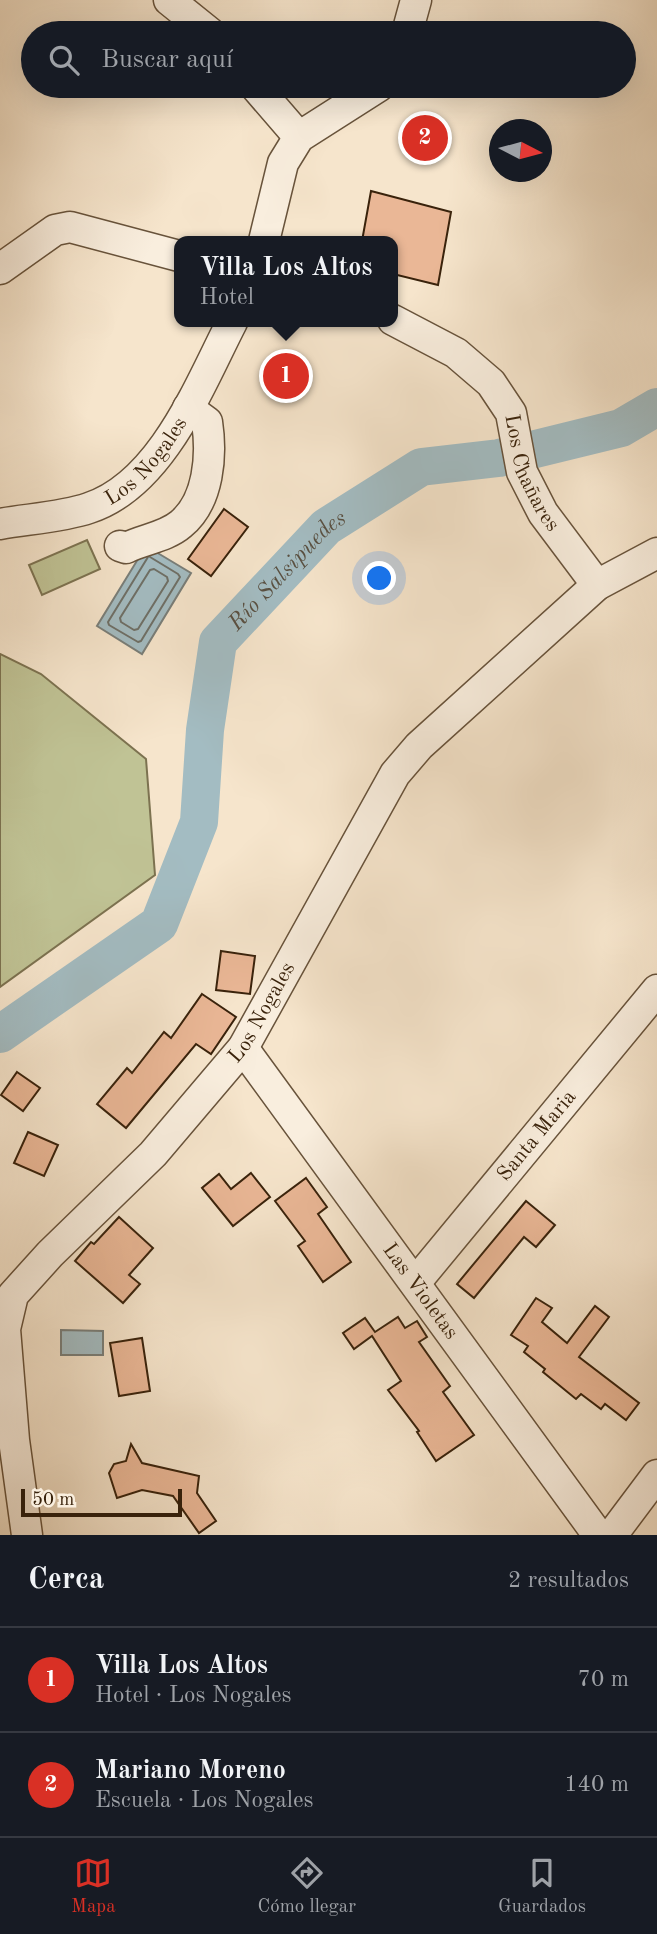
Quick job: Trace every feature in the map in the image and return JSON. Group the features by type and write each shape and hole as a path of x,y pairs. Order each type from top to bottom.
{"street":[{"path":"169,0 195,21"},
{"path":"410,21 416,0"},
{"path":"265,98 299,137"},
{"path":"265,236 283,163 299,137 360,98"},
{"path":"0,269 55,230 69,227 174,255"},
{"name":"Los Chañares","path":"398,323 456,353 491,383 511,413 522,472 543,513 597,585"},
{"name":"Los Nogales","path":"0,524 90,508 123,490 158,457 188,408 229,327"},
{"path":"120,546 126,548 142,540 160,536 182,524 196,507 206,478 211,445 207,422 188,408"},
{"name":"Los Nogales","path":"27,1535 14,1440 5,1329 13,1295 50,1254 153,1154 243,1048 395,774 419,746 597,585 657,553"},
{"name":"Santa Maria","path":"415,1283 657,990"},
{"name":"Las Violetas","path":"243,1048 597,1535"},
{"path":"611,1535 657,1475"}],"green space":[{"path":"87,540 100,569 42,595 29,565"},
{"path":"0,654 41,674 146,759 155,875 0,987"}],"water":[{"path":"146,546 191,573 142,654 97,626"},
{"path":"61,1330 103,1331 103,1355 61,1355"}],"building":[{"path":"371,191 451,212 438,285 398,275 398,236 363,236"},
{"path":"224,509 248,527 211,576 188,559"},
{"path":"221,951 255,956 250,994 216,990"},
{"path":"202,994 236,1017 211,1054 196,1044 126,1128 97,1104 127,1068 132,1073 164,1032 171,1038"},
{"path":"17,1072 40,1088 23,1111 1,1095"},
{"path":"28,1132 58,1145 44,1176 14,1163"},
{"path":"251,1173 270,1197 233,1226 202,1188 219,1174 231,1189"},
{"path":"306,1178 327,1207 318,1214 351,1262 323,1282 298,1246 305,1241 275,1201"},
{"path":"526,1201 555,1225 536,1247 524,1237 474,1298 457,1284"},
{"path":"119,1217 153,1248 129,1275 140,1284 123,1303 75,1261 91,1242 94,1244"},
{"path":"536,1298 552,1308 542,1322 567,1343 595,1306 609,1317 579,1357 639,1403 626,1420 605,1404 601,1409 581,1394 576,1399 524,1352 528,1346 511,1335"},
{"path":"398,1317 405,1328 417,1321 427,1337 419,1342 450,1386 443,1392 474,1435 436,1461 417,1432 419,1431 388,1390 401,1381 372,1336 354,1349 343,1333 365,1318 375,1332"},
{"path":"142,1338 150,1391 119,1396 110,1343"},
{"path":"131,1444 142,1463 199,1476 197,1493 216,1521 199,1533 173,1496 142,1490 117,1498 109,1473 114,1464 126,1461"}],"waterway":[{"name":"Río Salsipuedes","path":"0,1034 159,924 199,822 205,730 218,642 326,527 421,467 499,458 621,428 657,407"}],"place":[{"name":"Mariano Moreno","path":"425,138"},
{"name":"Villa Los Altos","path":"286,376"}]}
